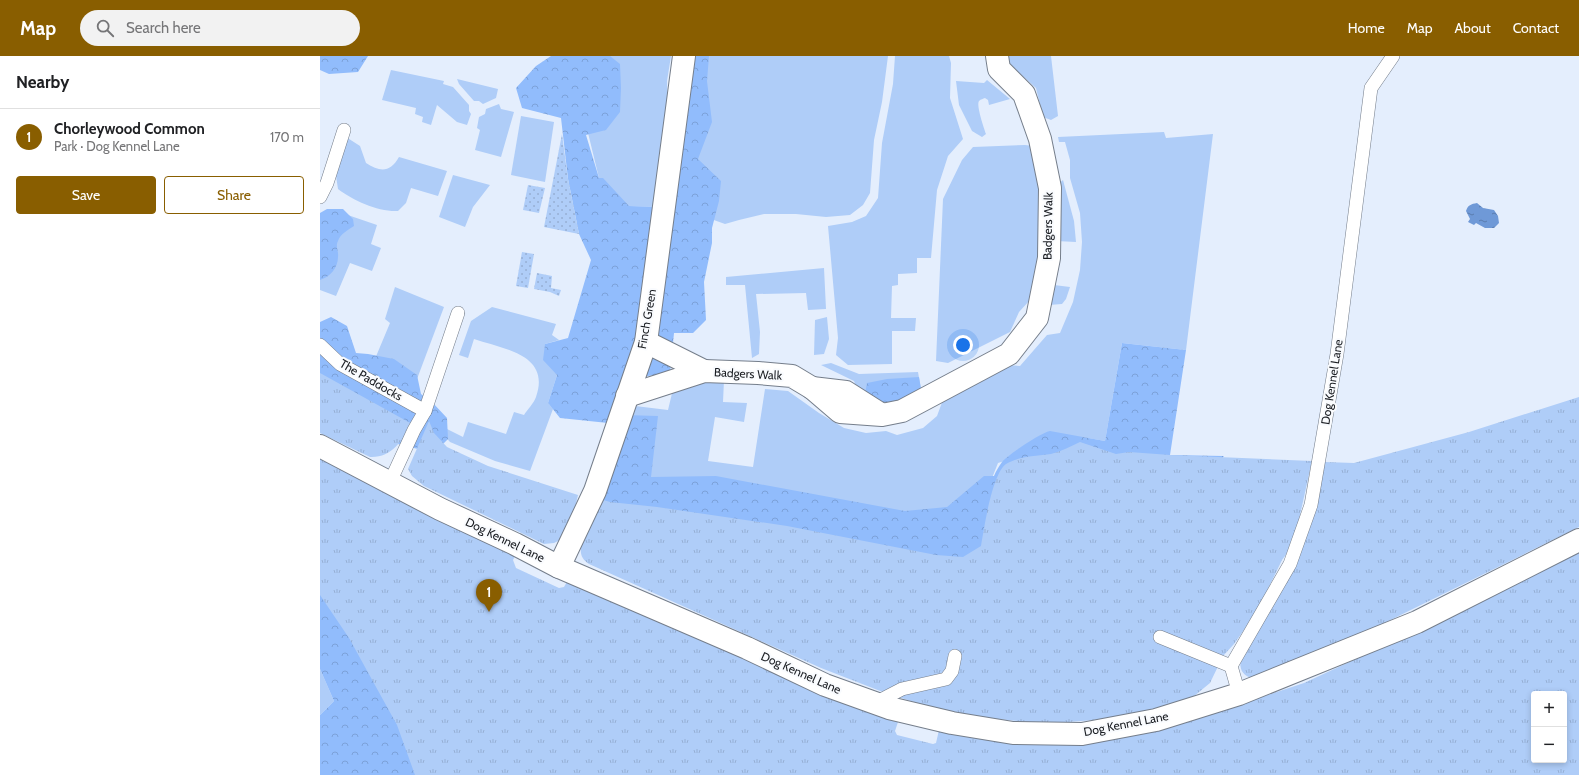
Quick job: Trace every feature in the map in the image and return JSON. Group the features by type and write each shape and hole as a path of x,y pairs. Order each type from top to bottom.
{"street":[{"name":"Finch Green","path":"559,567 595,491 646,342 684,56"},
{"name":"Badgers Walk","path":"627,396 704,371 792,376 812,388 846,392 882,415 902,411 1009,354 1037,318 1049,258 1050,188 1040,139 1024,94 999,69 997,56"},
{"name":"Badgers Walk","path":"646,342 704,371"},
{"name":"Dog Kennel Lane","path":"320,446 440,509 515,544 559,567 747,648 825,685 889,708 952,723 1013,733 1082,734 1156,720 1240,694 1417,622 1579,540"}],"lane":[{"name":"Dog Kennel Lane","path":"1231,666 1290,564 1311,505 1337,354 1371,88 1393,56"},
{"path":"320,196 328,183 344,130"},
{"path":"390,482 414,430 425,411 458,313"},
{"name":"The Paddocks","path":"320,346 340,364 425,411"},
{"path":"1160,637 1231,666 1240,694"},
{"path":"875,703 902,689 946,679 952,670 955,656"}],"green space":[{"path":"320,56 368,56 358,72 329,74 320,70"},
{"path":"551,56 610,56 620,64 620,112 606,130 586,135 599,178 603,178 629,206 659,207 637,342 608,423 560,418 548,403 557,375 543,360 545,344 568,338 591,260 579,234 568,179 561,118 522,108 516,88 536,66"},
{"path":"584,56 671,56 667,81 668,135 659,207 626,206 599,178 579,96"},
{"path":"689,56 888,56 882,102 874,140 870,193 863,205 850,215 826,217 796,214 764,214 725,224 711,219 675,166"},
{"path":"689,56 709,56 707,81 712,122 698,159 721,181 719,201 712,228 712,243 704,282 706,320 693,333 674,333 670,373 640,377 673,176 688,113"},
{"path":"895,56 949,56 951,63 950,98 963,139 948,156 937,190 931,258 917,258 917,273 898,274 898,285 892,286 891,318 916,318 915,331 892,331 892,364 848,365 836,355 838,338 828,226 852,222 866,216 878,198 882,143 893,84"},
{"path":"1005,56 1051,56 1058,116 1051,120 1043,117 1036,88 1005,60"},
{"path":"391,70 444,81 443,84 453,87 469,105 469,111 471,114 467,125 457,122 437,105 431,125 422,122 423,117 415,114 416,108 382,100"},
{"path":"457,79 498,89 496,98 483,104 479,101 474,101 459,84"},
{"path":"987,80 1010,99 989,105 988,100 985,98 979,101 979,112 986,134 982,137 972,131 959,105 956,81 984,83"},
{"path":"499,104 501,109 514,112 501,157 475,150 480,130 477,128 479,117 485,114 486,109"},
{"path":"521,116 554,122 545,182 511,175"},
{"path":"1164,132 1166,138 1213,134 1186,350 1122,343 1105,441 1082,437 998,463 982,503 977,540 610,499 627,405 668,410 674,385 724,380 723,402 747,403 744,422 715,417 708,461 753,467 765,389 788,391 819,413 844,428 866,433 886,431 897,435 923,428 937,416 944,397 1006,365 1020,366 1047,335 1060,333 1073,302 1080,270 1082,242 1080,213 1070,178 1070,160 1065,142 1059,142 1058,137"},
{"path":"562,134 568,179 579,234 544,227"},
{"path":"346,137 360,146 366,163 376,168 388,168 396,162 399,157 447,171 438,196 411,188 406,203 398,211 390,211 366,205 344,193 338,189 336,176"},
{"path":"1034,146 1041,190 1040,268 1030,300 1019,312 1010,332 948,363 936,361 943,199 962,160 973,147"},
{"path":"453,175 490,185 473,207 465,227 439,217"},
{"path":"1063,180 1074,221 1076,242 1056,241 1057,185"},
{"path":"528,185 545,188 539,213 523,210"},
{"path":"327,209 343,209 353,219 354,226 340,236 337,243 338,261 333,272 324,279 320,280 320,213"},
{"path":"339,212 377,225 371,244 381,248 372,271 350,263 336,296 320,290 320,217"},
{"path":"522,252 534,254 528,288 516,286"},
{"path":"824,268 826,309 808,310 806,293 756,294 760,332 759,354 752,358 745,285 726,285 726,277"},
{"path":"537,273 552,276 551,288 561,290 559,296 550,292 534,289"},
{"path":"1054,285 1070,287 1066,299 1062,304 1049,305"},
{"path":"395,287 444,307 414,387 372,366 390,323 385,319"},
{"path":"492,307 556,324 552,335 559,340 545,344 557,375 548,403 553,409 530,471 495,461 450,442 431,421 463,437 468,422 506,434 514,412 524,415 535,399 539,383 537,371 531,362 522,356 510,350 474,339 468,358 459,355 471,321"},
{"path":"331,317 347,326 356,353 394,359 417,375 421,394 432,402 447,418 448,439 434,453 374,438 320,388 320,322"},
{"path":"827,317 829,339 824,354 814,355 815,320"},
{"path":"1122,343 1186,350 1170,455 1224,456 1127,580 589,519 625,415 658,416 651,477 716,476 905,511 947,507 984,476 994,476 1002,462 1011,454 1045,433 1050,431 1105,441"},
{"path":"831,363 859,374 918,372 921,389 883,402 857,389 854,381 821,365"},
{"path":"320,373 412,424 400,442 384,455 370,457 320,433"},
{"path":"919,377 921,389 901,402 883,402 865,393 867,383 887,379"},
{"path":"1579,397 1579,527 1362,634 1251,678 1243,673 1240,664 1241,658 1312,512 1325,462 1354,463 1469,432"},
{"path":"429,421 434,433 447,447 488,466 578,495 575,508 562,539 554,543 544,544 424,486 412,476 408,469"},
{"path":"1080,442 1116,454 1129,452 1312,461 1296,533 1288,552 1282,560 1251,620 1234,644 1223,656 1210,683 1193,697 1168,708 1120,718 1068,722 1028,722 986,718 931,707 888,694 821,668 589,564 581,554 581,546 600,499 610,502 657,507 787,526 936,555 963,557 981,546 993,490 1001,470 1006,464 1022,458 1051,454"},
{"path":"320,456 516,554 513,560 516,568 559,588 564,587 569,578 893,719 898,722 895,731 897,735 933,744 936,743 939,730 980,735 1201,717 1304,683 1371,652 1579,547 1579,775 415,775 397,725 349,638 320,595"},
{"path":"320,573 432,775 320,775 320,715 334,701 320,669"},
{"path":"320,669 334,701 320,715"}],"water":[{"path":"1477,203 1483,208 1494,210 1498,216 1499,223 1494,228 1485,228 1476,223 1474,225 1468,222 1470,219 1466,211 1470,205"}],"place":[{"name":"Chorleywood Common","path":"489,612"}]}
